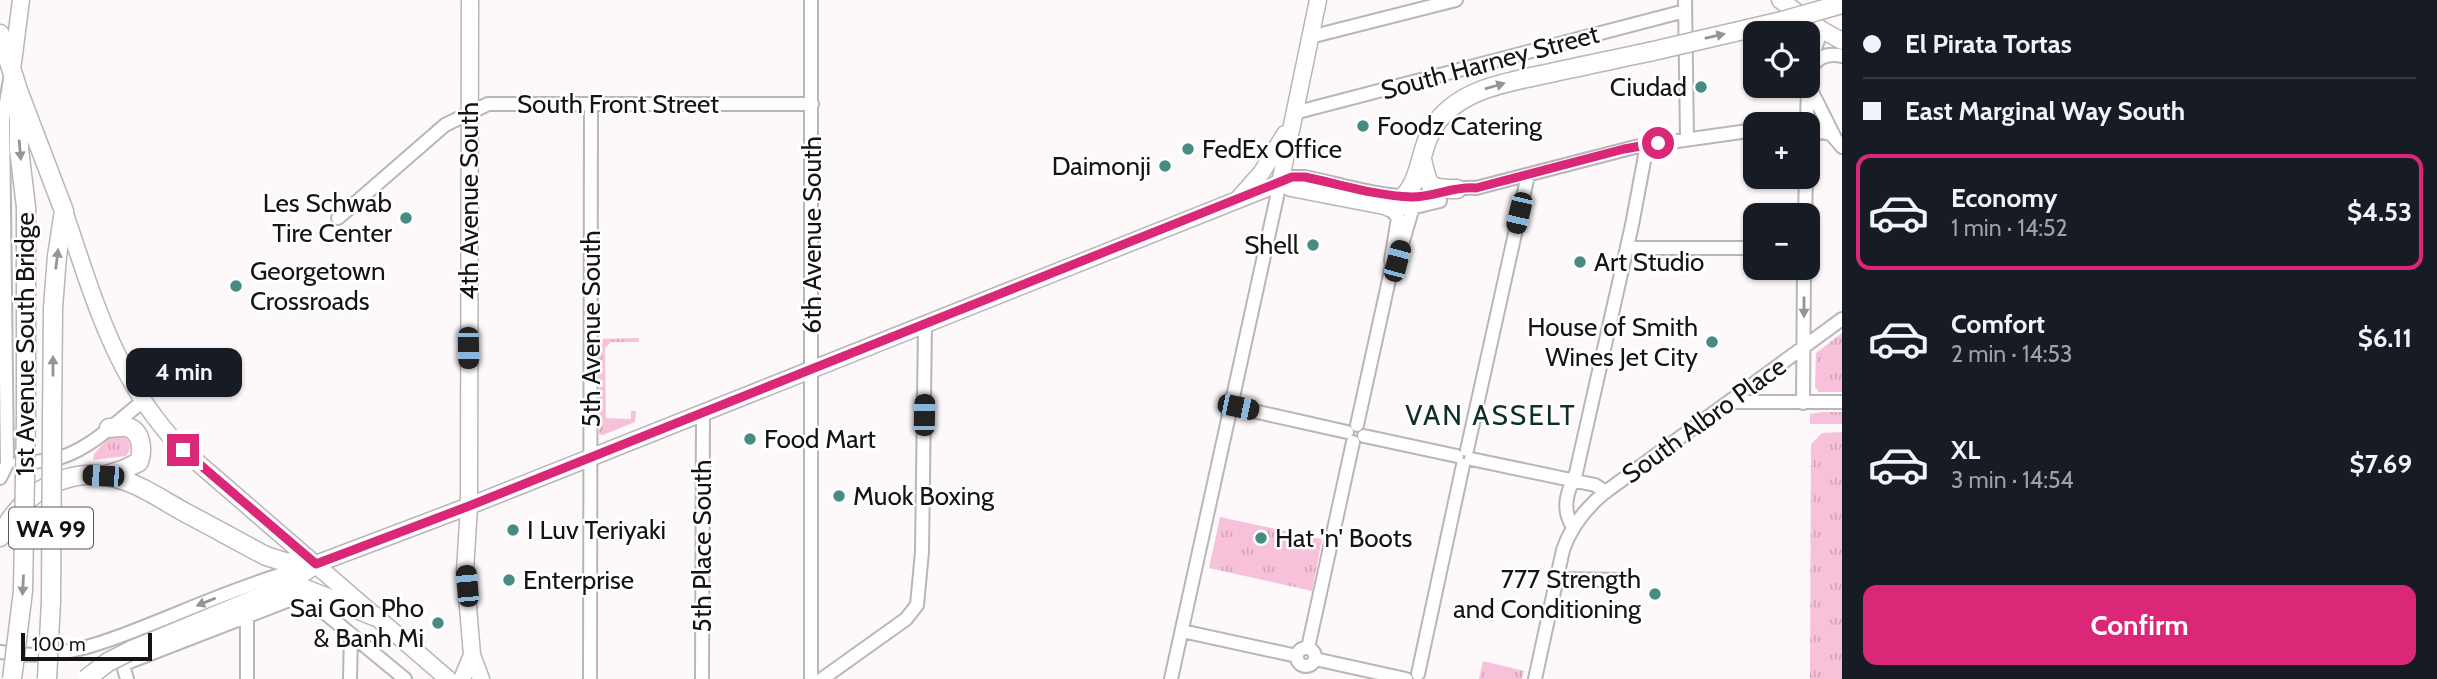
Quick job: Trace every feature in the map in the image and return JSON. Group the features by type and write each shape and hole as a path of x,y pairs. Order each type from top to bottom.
{"highway":[{"path":"1782,21 1842,4"},
{"path":"1782,21 1842,13"},
{"path":"1389,208 1410,202 1422,158 1438,121 1452,107 1472,95 1498,85 1743,30"},
{"name":"WA 99","path":"0,34 19,93 64,211"},
{"name":"1st Avenue South Bridge","path":"12,679 23,591 26,419 26,207 19,149 19,93"},
{"path":"1422,158 1425,176 1430,185 1438,189 1457,189"},
{"name":"1st Avenue South Bridge","path":"47,679 51,601 53,308 64,211"},
{"path":"103,476 125,470 139,462 142,453 134,431 127,427 109,428"},
{"path":"0,537 14,513 40,489 69,477 103,476 147,491 266,556 285,562 316,564"},
{"path":"86,679 108,662 128,657 275,591 316,564"},
{"path":"275,591 305,589 374,616"}],"main road":[{"path":"12,70 21,0"},
{"name":"4th Avenue South","path":"470,0 469,506 465,571 472,655 481,679"},
{"path":"1280,183 1318,0"},
{"path":"1780,0 1842,41"},
{"path":"1238,200 1262,172 1293,118"},
{"path":"316,564 469,506 1280,183 1292,188 1389,208"},
{"path":"64,211 109,340 142,402 160,426 183,450 449,679"},
{"name":"4th Avenue South","path":"462,679 472,655"}],"street":[{"name":"6th Avenue South","path":"811,0 811,679"},
{"path":"1310,37 1456,0"},
{"path":"1685,5 1687,138"},
{"name":"South Harney Street","path":"1293,118 1685,5"},
{"path":"1820,35 1822,30"},
{"path":"1820,58 1842,56"},
{"path":"0,478 7,464 4,120 12,70"},
{"path":"1815,98 1842,147"},
{"name":"South Front Street","path":"338,218 438,130 488,104 812,104"},
{"name":"5th Avenue South","path":"590,679 591,105"},
{"path":"1820,126 1834,136"},
{"path":"1410,202 1647,145 1743,131"},
{"path":"1820,133 1834,136"},
{"path":"1535,679 1563,550 1573,527 1567,519 1565,508 1576,473 1627,248 1647,145"},
{"path":"1182,631 1305,662 1414,678 1528,175"},
{"path":"1171,679 1280,183 1292,177 1305,177 1410,202 1464,195 1476,188"},
{"path":"1392,266 1397,261 1410,202"},
{"path":"1305,662 1392,266 1398,218 1389,208"},
{"path":"1627,248 1743,248"},
{"path":"1803,402 1804,280"},
{"name":"South Albro Place","path":"1573,527 1585,511 1606,492 1842,319"},
{"path":"822,679 906,619 917,605 922,552 925,324"},
{"path":"7,464 51,460 68,455 142,402"},
{"path":"1729,402 1842,402"},
{"path":"1231,406 1595,485 1606,492"},
{"name":"5th Place South","path":"702,679 703,412"},
{"path":"0,652 33,656 65,654 112,639 258,582 316,564"},
{"path":"1556,579 1620,580"},
{"path":"128,657 292,599 302,600 319,608 405,679"},
{"path":"247,615 247,679"},
{"path":"350,679 351,634"},
{"path":"112,639 128,657 127,679"}],"green space":[{"path":"1842,333 1842,392 1819,392 1815,387 1816,353"},
{"path":"639,338 639,342 611,342 605,348 606,418 631,419 631,411 636,411 635,422 603,435 599,434 599,339"},
{"path":"1842,412 1842,424 1810,424 1810,414"},
{"path":"1842,432 1842,679 1810,679 1811,444 1822,433"},
{"path":"120,434 129,444 126,456 93,460 94,454 103,444"},
{"path":"1220,517 1322,539 1312,591 1209,568"},
{"path":"1283,534 1304,537 1315,547 1295,564 1290,559 1283,559"},
{"path":"1483,661 1524,671 1522,679 1479,679"}],"place":[{"name":"Ciudad","path":"1701,87"},
{"name":"Foodz Catering","path":"1363,126"},
{"name":"FedEx Office","path":"1188,149"},
{"name":"Daimonji","path":"1165,166"},
{"name":"Les Schwab Tire Center","path":"406,218"},
{"name":"Shell","path":"1313,245"},
{"name":"Art Studio","path":"1580,262"},
{"name":"Georgetown Crossroads","path":"236,286"},
{"name":"House of Smith Wines Jet City","path":"1712,342"},
{"name":"Food Mart","path":"750,439"},
{"name":"Muok Boxing","path":"839,496"},
{"name":"I Luv Teriyaki","path":"513,530"},
{"name":"Hat 'n' Boots","path":"1261,538"},
{"name":"Enterprise","path":"509,580"},
{"name":"777 Strength and Conditioning","path":"1655,594"},
{"name":"Sai Gon Pho & Banh Mi","path":"438,623"}],"district":[{"name":"VAN ASSELT","path":"1491,415"}],"route":[{"path":"183,450 316,564 469,506 1292,177 1415,197 1468,187 1476,188 1624,149 1658,143"}]}
